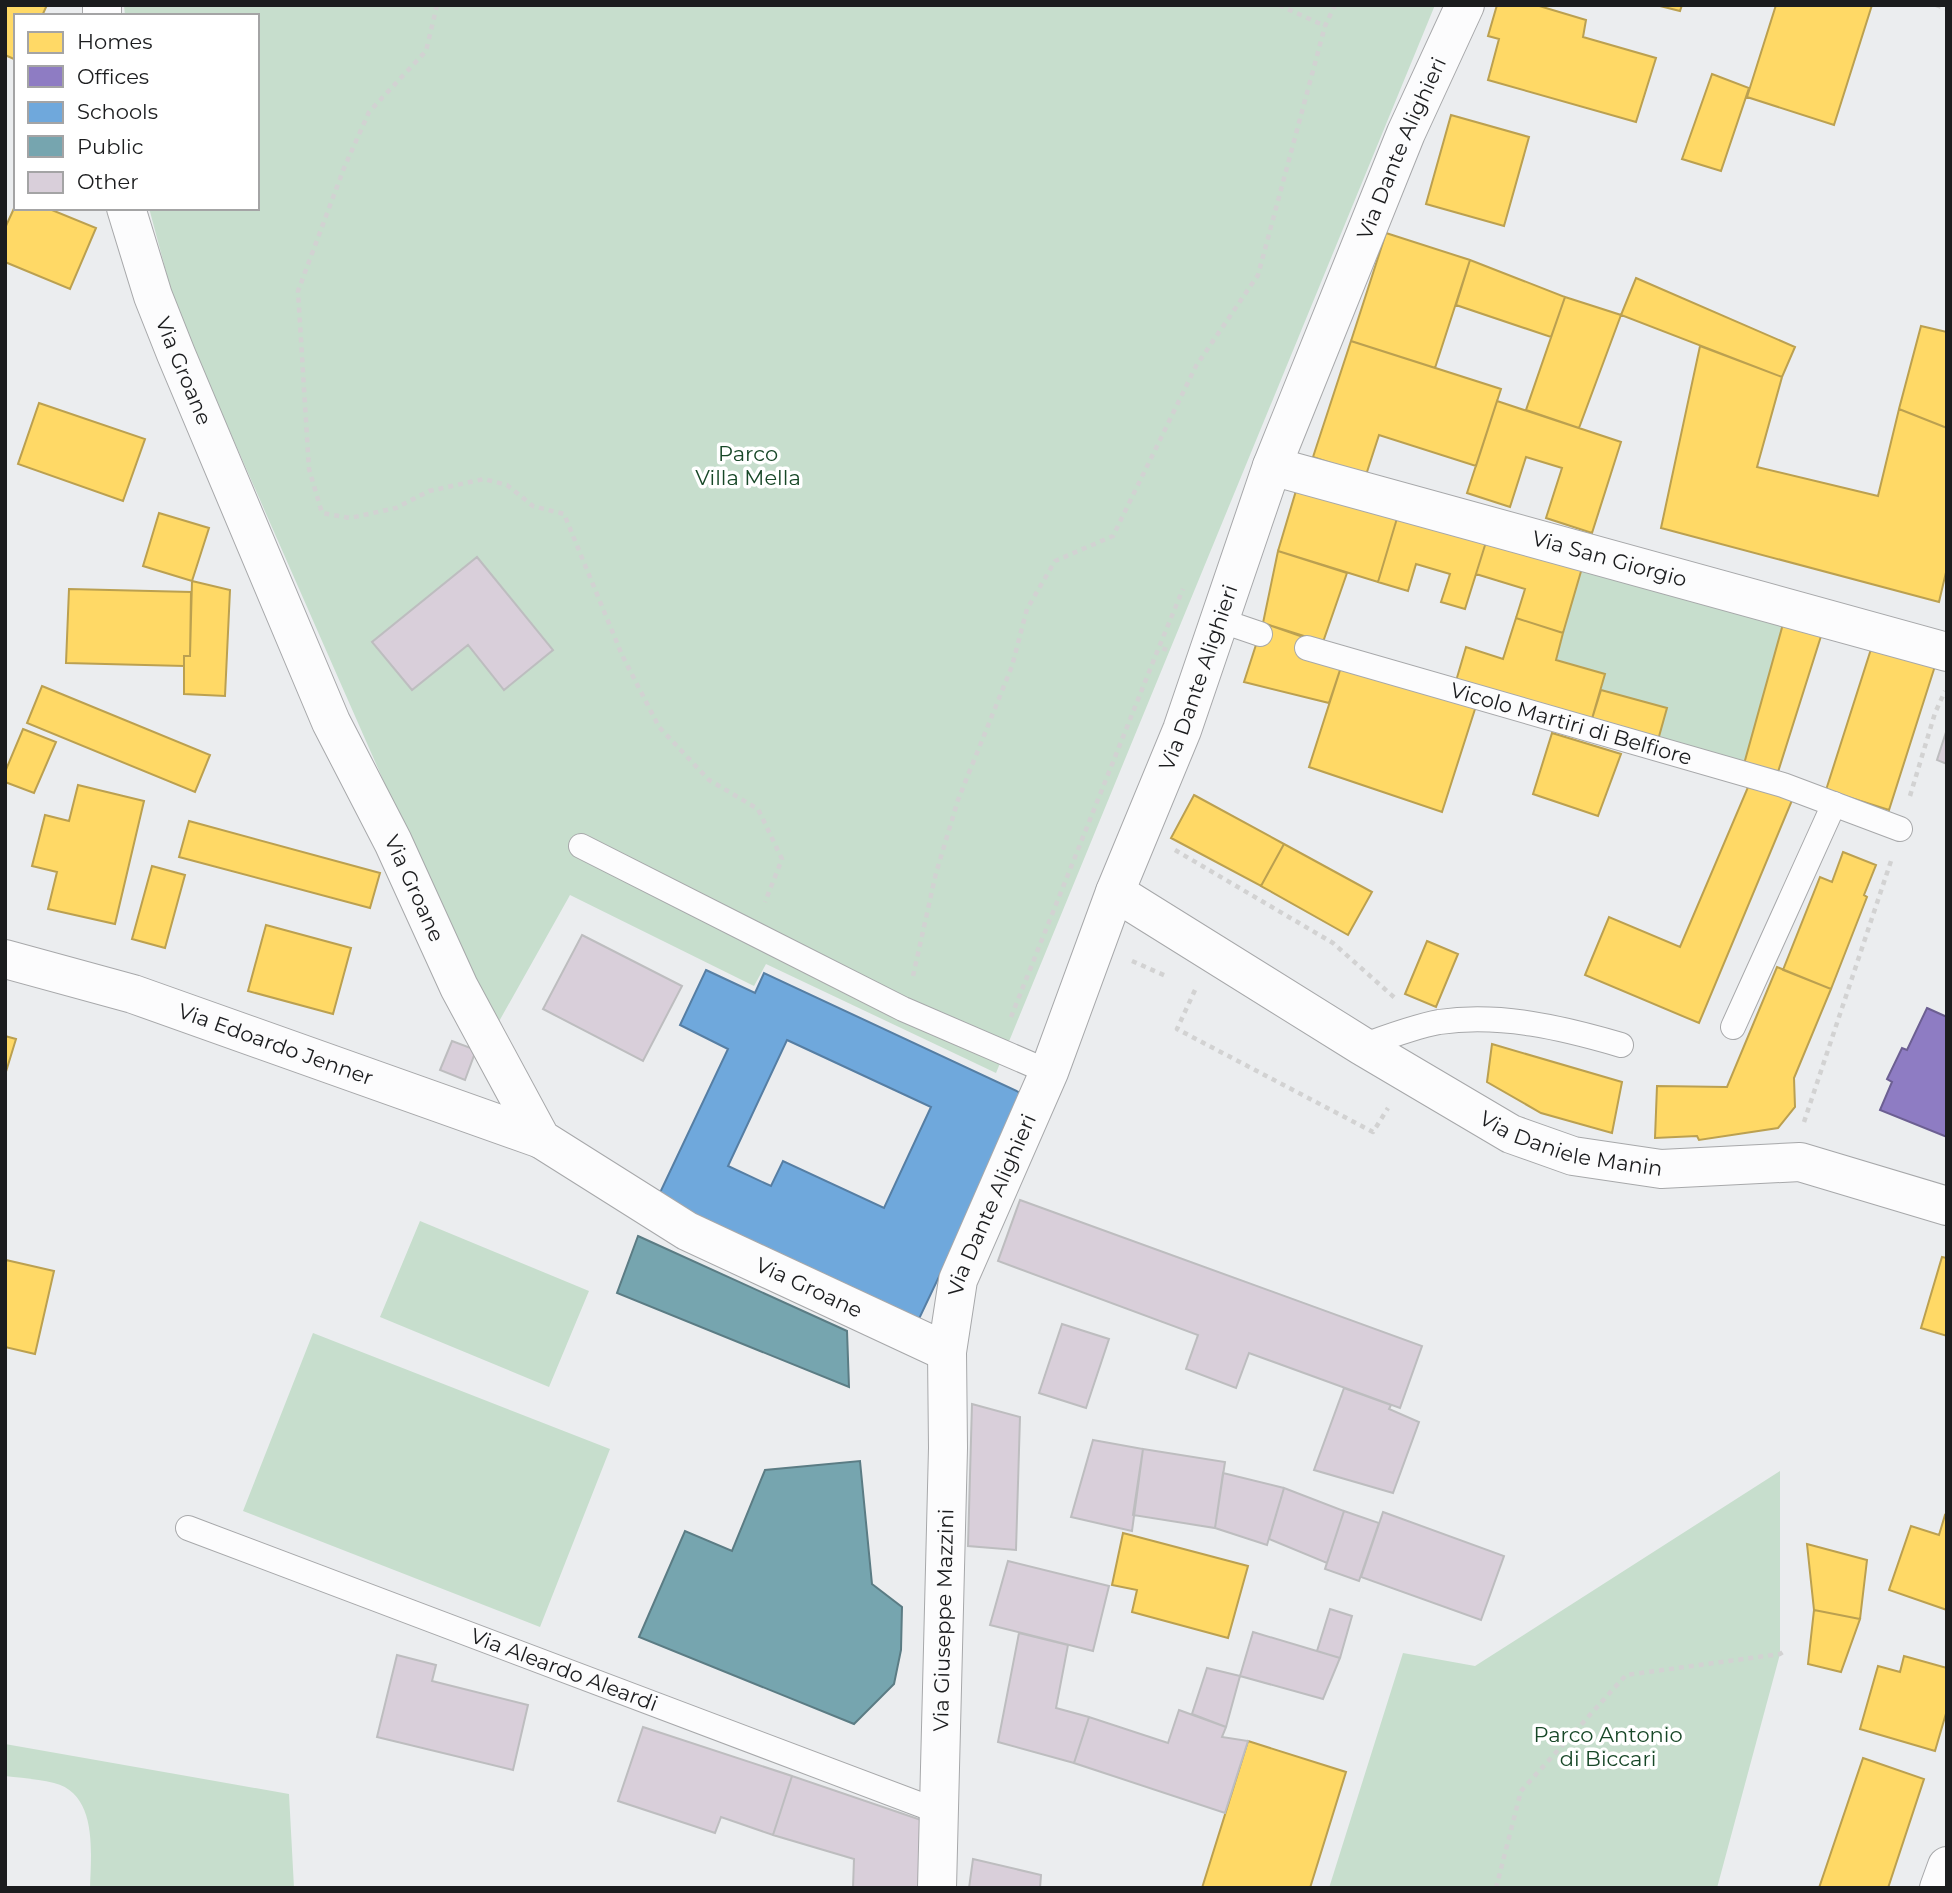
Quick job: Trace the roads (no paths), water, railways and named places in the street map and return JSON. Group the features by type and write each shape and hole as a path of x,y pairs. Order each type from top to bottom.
{"street":[{"name":"Via Dante Alighieri","path":"947,1352 958,1280 1053,1061 1115,892 1182,730 1272,466 1406,133 1465,5"},
{"name":"Via Groane","path":"127,210 153,296 331,722 393,842 459,987 541,1139 687,1231 947,1352"},
{"name":"Via San Giorgio","path":"1272,466 1649,567 1947,652"},
{"name":"Via Daniele Manin","path":"1115,892 1362,1046 1511,1134 1573,1156 1661,1169 1801,1147 1947,1206"},
{"name":"Via Edoardo Jenner","path":"5,959 133,994 541,1139"},
{"name":"Via Giuseppe Mazzini","path":"937,1888 948,1448 947,1352"},
{"path":"1940,1888 1947,1866"}],"lane":[{"path":"1219,620 1260,634"},
{"name":"Vicolo Martiri di Belfiore","path":"1307,648 1783,785 1900,829"},
{"path":"1732,1027 1835,804"},
{"path":"581,846 902,1009 1053,1061"},
{"path":"1362,1046 1417,1027 1478,1020 1557,1026 1620,1045"},
{"name":"Via Aleardo Aleardi","path":"188,1528 940,1812"}],"park label":[{"name":"Parco Villa Mella","path":"748,466"},
{"name":"Parco Antonio di Biccari","path":"1608,1747"}]}
